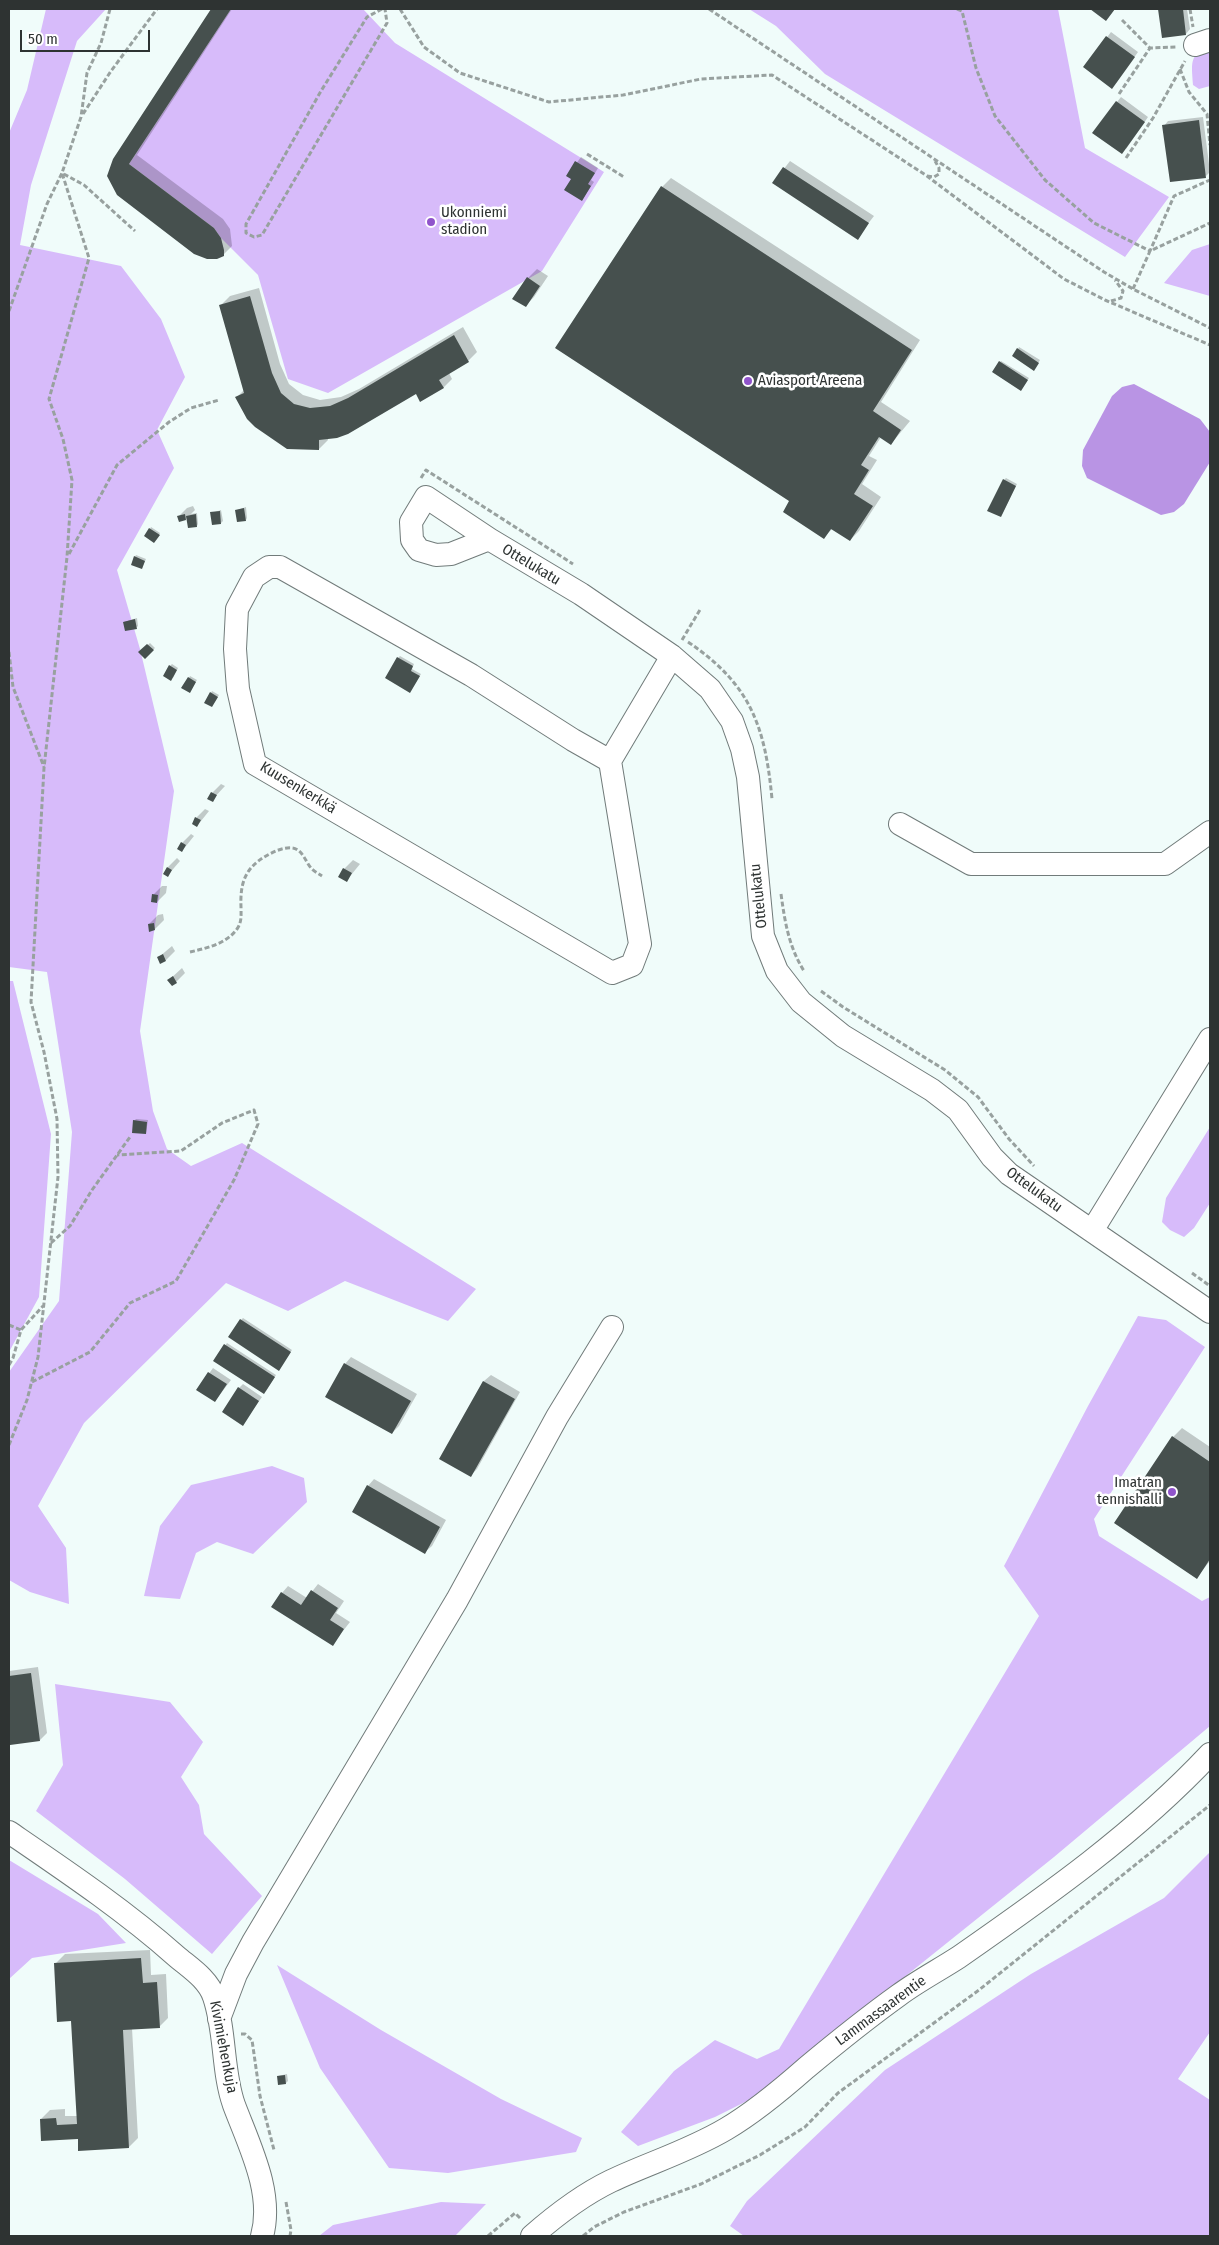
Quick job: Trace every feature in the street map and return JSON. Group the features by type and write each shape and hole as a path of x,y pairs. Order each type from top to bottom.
{"street":[{"name":"Ottelukatu","path":"488,540 678,647 732,721 742,749 748,777 763,936 777,971 800,1002 843,1036 932,1090 958,1110 992,1157 1009,1174 1210,1312"},
{"name":"Kuusenkerkkä","path":"269,567 280,567 471,674 573,740 610,761 640,944 632,965 612,973 255,764 238,689 235,649 237,609 254,578 269,567"},
{"path":"610,761 678,647"},
{"path":"900,824 972,864 1165,864 1210,832"},
{"path":"1092,1231 1210,1039"},
{"path":"220,2027 236,1974 253,1942 452,1608 557,1417 612,1327"},
{"name":"Lammassaarentie","path":"526,2228 554,2217 581,2198 616,2179 661,2161 726,2129 767,2101 834,2045 899,1995 957,1958 1102,1855 1183,1784 1210,1754"},
{"name":"Kivimiehenkuja","path":"9,1832 85,1884 163,1945 206,1982 214,1996 232,2098 260,2180 265,2205 262,2236"}],"path":[{"path":"9,310 47,204 62,173 81,117 87,73 101,43 110,9"},
{"path":"81,117 111,71 156,9"},
{"path":"383,9 387,22 262,235 254,237 246,233 246,224 321,91 367,17 383,9"},
{"path":"400,9 424,46 460,73 549,102 623,95 701,79 772,75 926,176 1064,279 1076,283 1105,300 1210,346"},
{"path":"710,9 1112,276 1133,289 1210,328"},
{"path":"957,9 962,11 976,68 995,116 1045,180 1094,223 1150,252"},
{"path":"1122,20 1150,48 1163,49 1203,42"},
{"path":"1126,158 1153,118 1180,69 1203,42"},
{"path":"1119,94 1150,48"},
{"path":"1180,69 1189,92 1207,114 1210,145"},
{"path":"587,154 624,177"},
{"path":"926,176 934,177 939,174 939,168 934,159"},
{"path":"62,173 84,184 135,231"},
{"path":"9,1445 27,1400 38,1357 58,1177 57,1119 44,1052 30,1002 44,768 67,557 72,480 63,439 49,399 89,258 62,173"},
{"path":"1133,289 1174,196 1210,180"},
{"path":"1150,252 1210,224"},
{"path":"1105,300 1114,302 1121,298 1123,292 1112,276"},
{"path":"67,557 116,465 168,422 191,408 219,400"},
{"path":"437,477 576,566"},
{"path":"678,647 701,608"},
{"path":"675,633 678,647"},
{"path":"678,647 713,659 734,680 750,706 762,738 770,775 772,802"},
{"path":"9,652 13,687 44,768"},
{"path":"190,952 212,947 230,937 238,927 242,918 241,886 244,875 255,862 276,850 292,848 301,853 312,870 322,876"},
{"path":"779,885 785,924 793,953 807,976"},
{"path":"820,989 843,1007 945,1070 978,1097 1009,1139 1036,1167"},
{"path":"32,1382 90,1352 130,1303 176,1281 234,1180 258,1124 254,1110 222,1123 181,1151 117,1154"},
{"path":"51,1244 70,1226 92,1190 130,1137"},
{"path":"1188,1271 1210,1286"},
{"path":"9,1365 13,1358 21,1330 44,1305"},
{"path":"9,1325 21,1330"},
{"path":"583,2236 624,2212 701,2184 760,2155 805,2127 838,2093 979,1990 1210,1805"},
{"path":"220,2027 245,2034 252,2040 260,2096 275,2151"},
{"path":"284,2196 291,2230 290,2236"},
{"path":"488,2236 515,2213 526,2228"}],"shaded area":[{"path":"46,9 106,9 77,41 31,185 20,245 121,266 161,319 185,377 157,430 174,468 117,570 140,649 174,791 140,1031 153,1111 167,1149 191,1166 242,1143 476,1289 448,1321 345,1281 288,1311 226,1283 84,1423 38,1506 66,1548 69,1604 30,1592 9,1580 9,1372 59,1301 72,1132 47,972 9,967 9,133 27,90"},
{"name":"Ukonniemi stadion","path":"231,9 363,9 395,43 604,172 542,271 328,393 288,379 258,275 221,238 214,228 129,164"},
{"path":"749,9 1058,9 1085,148 1169,197 1125,257 825,74 776,26"},
{"path":"1210,46 1210,86 1199,89 1193,85 1193,61 1198,53"},
{"path":"1210,244 1210,296 1164,283 1192,250"},
{"path":"1134,384 1200,419 1210,432 1210,462 1184,504 1174,512 1161,515 1087,478 1082,466 1083,450 1112,396 1122,387"},
{"path":"9,981 13,981 51,1134 39,1297 9,1352"},
{"path":"1210,1127 1210,1203 1194,1228 1184,1237 1170,1230 1162,1222 1166,1198"},
{"path":"1138,1316 1166,1320 1205,1347 1094,1519 1099,1536 1202,1601 1210,1597 1210,1726 1054,1857 755,2097 715,2117 638,2146 621,2132 674,2071 715,2040 757,2059 779,2049 1039,1616 1004,1566 1088,1406"},
{"path":"272,1466 304,1478 307,1502 253,1554 217,1542 196,1553 180,1599 144,1596 160,1526 191,1485"},
{"path":"55,1684 170,1702 203,1742 181,1777 199,1805 204,1834 262,1896 212,1954 125,1879 36,1811 63,1765"},
{"path":"1210,1852 1210,2032 1178,2079 1210,2100 1210,2236 744,2236 730,2226 747,2201 885,2070 1031,1974 1164,1898"},
{"path":"9,1860 98,1914 126,1943 32,1958 9,1979"},
{"path":"277,1965 381,2030 501,2099 582,2138 576,2152 448,2173 389,2168 320,2068"},
{"path":"441,2202 486,2204 455,2236 319,2236 333,2225"}],"building":[{"path":"211,9 231,9 129,164 214,228 221,238 224,250 224,256 217,259 207,259 194,254 117,195 107,176 113,159"},
{"path":"1090,9 1115,9 1106,21"},
{"path":"1158,9 1183,9 1186,35 1162,38"},
{"path":"1106,36 1135,57 1112,89 1083,67"},
{"path":"1116,101 1145,122 1122,154 1092,133"},
{"path":"1199,120 1206,178 1170,182 1162,125"},
{"path":"575,161 595,173 588,184 591,186 582,201 564,190 571,179 566,176"},
{"path":"783,167 869,223 858,240 772,183"},
{"name":"Aviasport Areena","path":"661,186 912,350 873,411 901,430 891,445 879,437 861,465 869,470 854,494 873,506 850,541 831,529 824,539 783,512 789,501 555,348"},
{"path":"527,277 540,286 526,307 512,299"},
{"path":"250,296 272,373 281,393 294,404 310,408 330,406 348,398 454,335 469,362 439,380 444,388 420,402 416,394 348,434 337,438 319,440 319,450 287,449 255,427 247,419 235,397 244,393 219,305"},
{"path":"1017,348 1039,363 1034,371 1012,356"},
{"path":"999,361 1028,380 1021,391 992,372"},
{"path":"1003,479 1016,486 1001,517 987,511"},
{"path":"244,508 246,521 237,522 235,510"},
{"path":"220,511 221,524 212,525 210,512"},
{"path":"185,514 186,520 179,522 177,516"},
{"path":"196,514 197,527 188,528 186,516"},
{"path":"149,528 160,535 154,543 144,536"},
{"path":"134,556 145,561 142,569 131,565"},
{"path":"135,619 137,629 125,631 123,622"},
{"path":"147,644 154,650 145,659 138,652"},
{"path":"397,657 413,666 411,671 420,676 410,693 385,678"},
{"path":"169,665 177,670 171,681 163,676"},
{"path":"188,677 196,682 190,693 181,688"},
{"path":"210,692 218,697 212,707 204,703"},
{"path":"211,792 217,795 213,802 207,799"},
{"path":"195,817 201,820 197,827 192,824"},
{"path":"181,842 186,845 182,852 177,849"},
{"path":"167,867 172,870 168,877 163,874"},
{"path":"343,868 352,873 347,882 338,877"},
{"path":"152,894 158,895 157,903 151,902"},
{"path":"154,923 155,930 149,932 148,924"},
{"path":"163,954 166,961 160,964 157,957"},
{"path":"173,976 177,983 172,986 167,980"},
{"path":"133,1120 147,1122 146,1134 132,1133"},
{"path":"240,1319 291,1352 279,1371 228,1337"},
{"path":"224,1344 275,1377 264,1394 213,1361"},
{"path":"344,1363 411,1401 392,1434 325,1397"},
{"path":"208,1372 227,1384 215,1402 196,1390"},
{"path":"483,1381 515,1399 471,1477 439,1459"},
{"path":"238,1387 259,1401 243,1426 222,1412"},
{"name":"Imatran tennishalli","path":"1172,1436 1210,1462 1210,1559 1197,1579 1114,1523"},
{"path":"367,1485 440,1527 425,1554 352,1512"},
{"path":"311,1590 338,1608 330,1620 344,1629 333,1646 271,1607 281,1592 301,1605"},
{"path":"31,1673 40,1741 10,1745 9,1676"},
{"path":"141,1958 143,1983 157,1982 160,2028 123,2030 129,2148 78,2151 78,2139 41,2141 40,2119 56,2118 57,2125 77,2124 71,2021 57,2022 54,1963"},
{"path":"285,2075 286,2084 278,2085 277,2076"}],"place":[{"name":"Ukonniemi stadion","path":"431,222"},
{"name":"Aviasport Areena","path":"748,381"},
{"name":"Imatran tennishalli","path":"1172,1492"}]}
